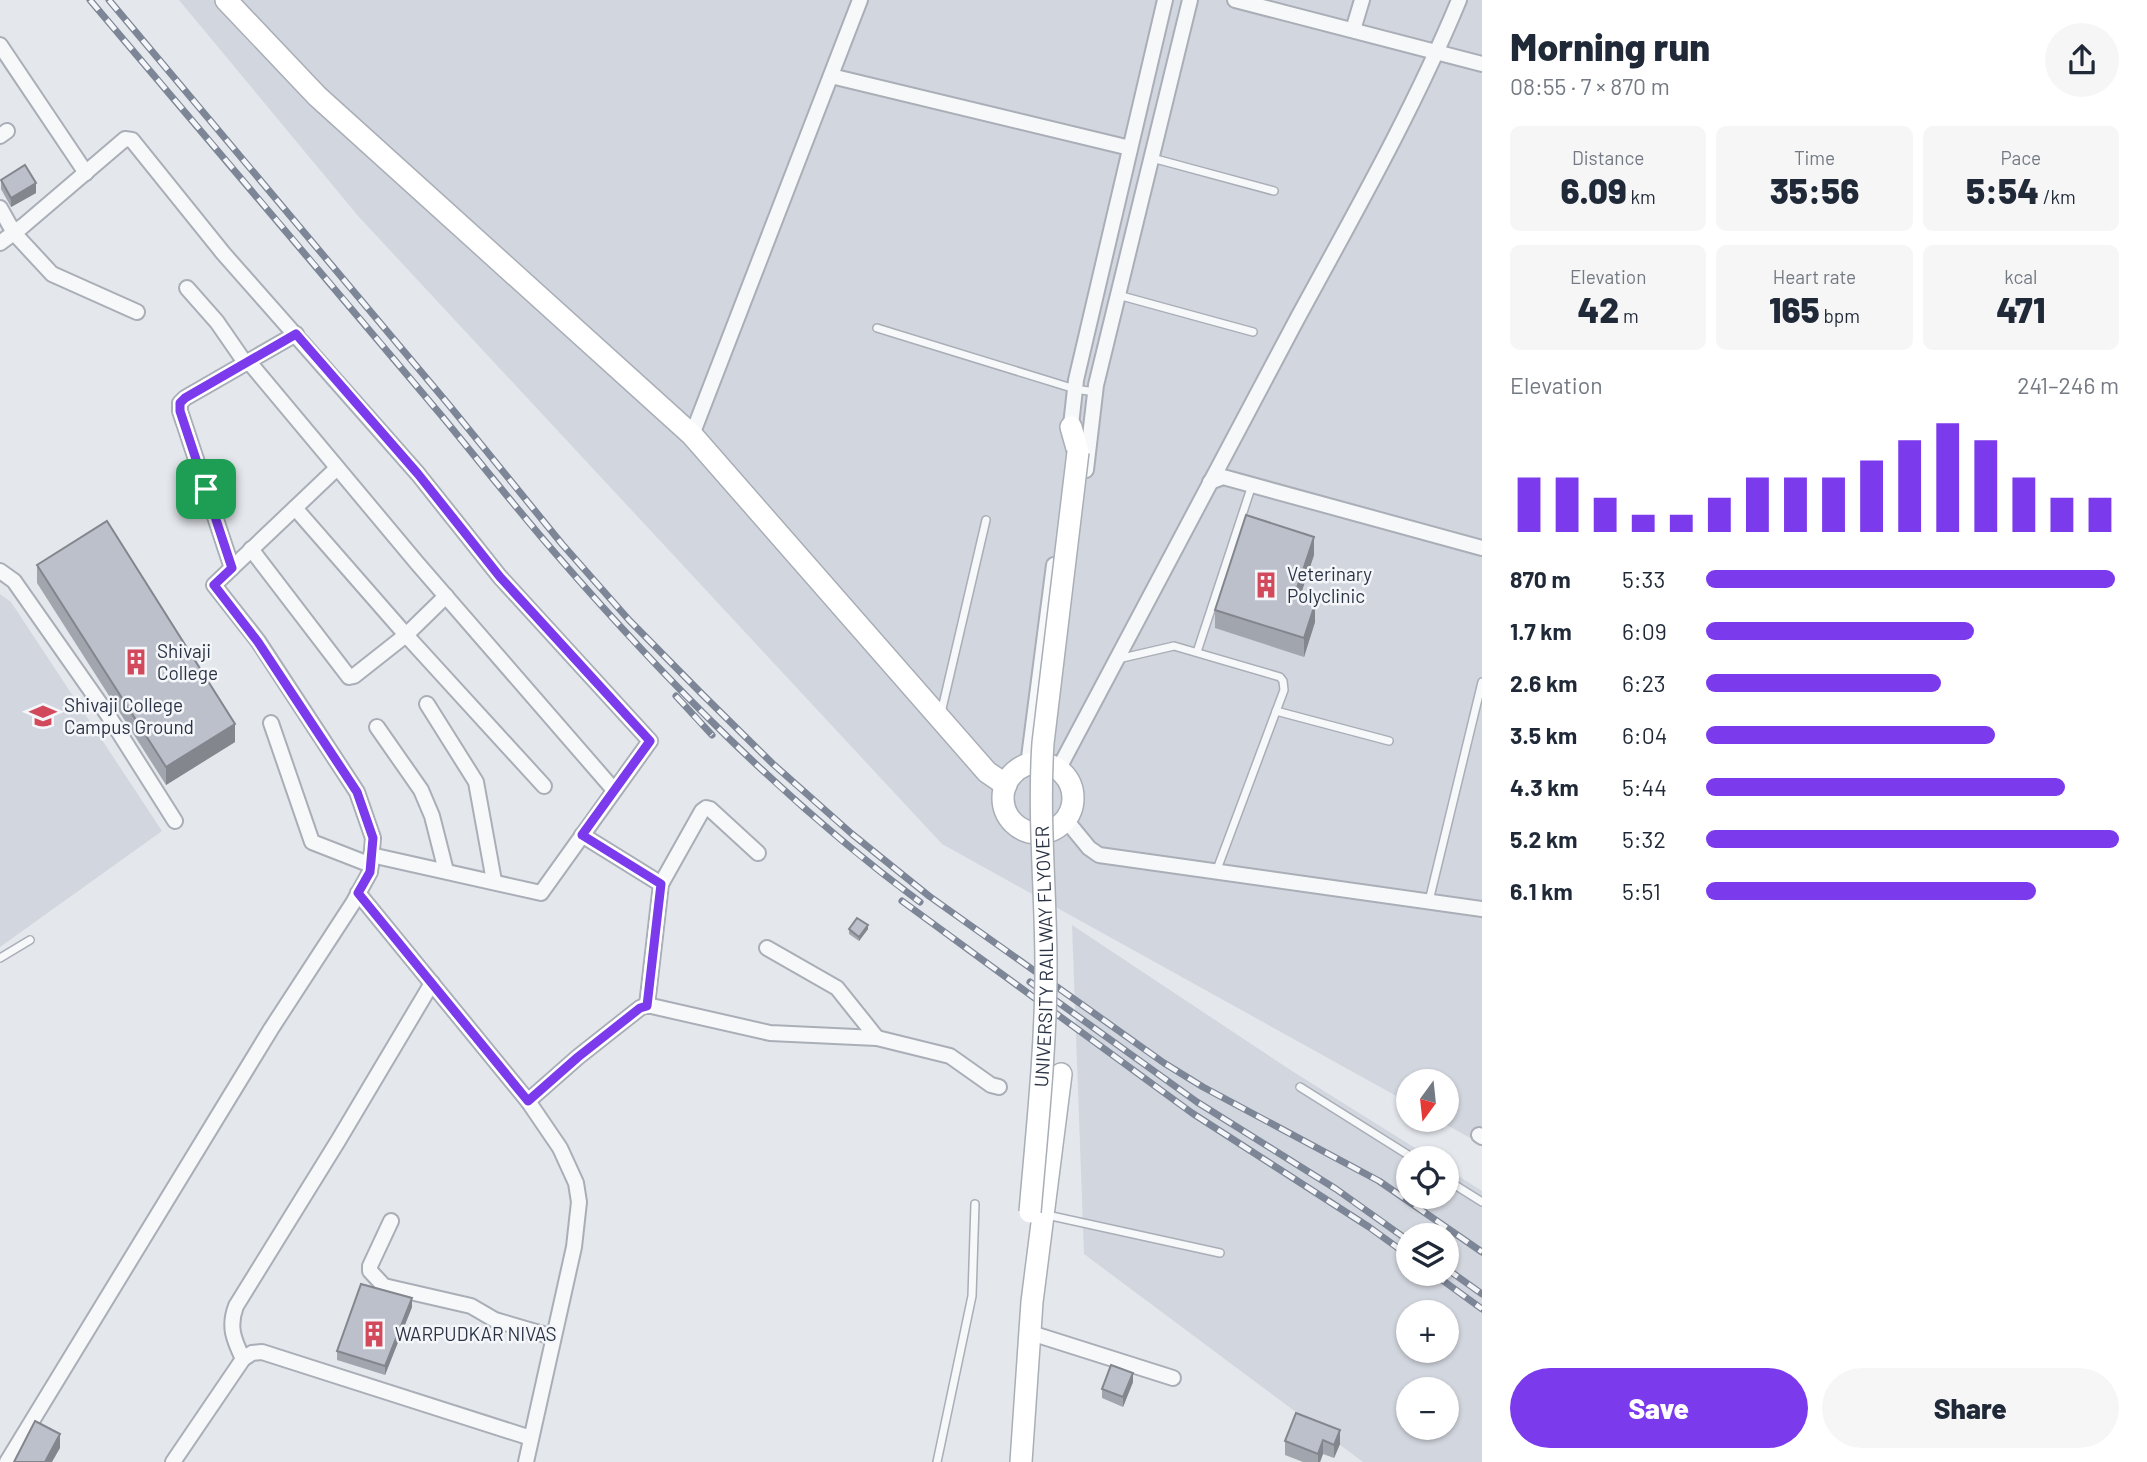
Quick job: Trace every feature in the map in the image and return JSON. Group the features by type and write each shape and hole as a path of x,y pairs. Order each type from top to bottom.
{"main road":[{"path":"226,0 317,96 692,435 987,772 1006,785"},
{"name":"UNIVERSITY RAILWAY FLYOVER","path":"1007,1462 1044,1039 1046,969 1040,785 1043,743 1081,428"},
{"path":"1045,767 1071,786 1072,807 1066,820 1053,830 1032,833 1014,824 1008,815 1003,795 1006,785 1019,769 1045,767"},
{"path":"1021,1462 1032,1302 1061,1074"}],"street":[{"path":"692,435 860,0"},
{"path":"1045,767 1081,428 1075,389 1165,0"},
{"path":"1045,767 1081,428 1095,393 1190,0"},
{"path":"1236,0 1482,64"},
{"path":"1353,30 1362,0"},
{"path":"1045,767 1115,660 1437,53 1458,0"},
{"path":"0,45 86,173"},
{"path":"831,76 1130,148"},
{"path":"0,243 125,139 132,140 223,253 418,474 500,577 650,741 541,893 446,871 371,860 312,842 271,723"},
{"path":"0,208 14,233 52,274 137,312"},
{"path":"187,288 217,322 247,363 614,790"},
{"path":"232,568 180,411 180,403 296,334"},
{"path":"8,1462 271,1029 370,872 373,838 357,792 258,642 214,585 337,468"},
{"path":"1210,482 1223,477 1482,548"},
{"path":"295,508 405,635 544,786"},
{"path":"251,550 349,677 354,676 405,635 446,596"},
{"path":"0,571 14,581 108,715 175,821"},
{"path":"427,704 476,782 494,881"},
{"path":"377,727 421,790 432,816 446,871"},
{"path":"647,1006 661,884 702,811 710,809 758,853"},
{"path":"1066,820 1089,848 1099,855 1482,909"},
{"path":"582,835 661,884"},
{"path":"358,893 528,1101 560,1148 576,1183 579,1202 574,1247 526,1462"},
{"path":"766,948 837,988 877,1038"},
{"path":"243,1359 232,1335 232,1316 236,1306 432,983"},
{"path":"528,1101 578,1057 640,1008 647,1006 770,1032 877,1038 950,1056 991,1085 999,1087"},
{"path":"391,1221 370,1266 370,1271 381,1284 471,1306 495,1320 553,1337"},
{"path":"1031,1333 1173,1378"},
{"path":"173,1462 243,1359 251,1353 262,1352 531,1438"}],"lane":[{"path":"1152,158 1274,191"},
{"path":"1118,295 1253,332"},
{"path":"877,328 1095,393"},
{"path":"1197,652 1252,485"},
{"path":"940,719 986,520"},
{"path":"1115,660 1174,646 1280,677 1283,681 1284,690 1215,873"},
{"path":"1429,902 1482,682"},
{"path":"1276,711 1389,741"},
{"path":"0,958 30,940"},
{"path":"1300,1087 1396,1147"},
{"path":"1459,1188 1482,1202"},
{"path":"937,1462 972,1296 975,1205"},
{"path":"1044,1214 1220,1253"}],"shaded area":[{"path":"179,0 1482,0 1482,1126 1474,1140 1460,1132 1460,1069 1396,1069 1396,1096 942,844 359,217"},
{"name":"Shivaji College Campus Ground","path":"0,594 11,602 162,831 0,947"},
{"path":"1072,925 1292,1071 1412,1146 1396,1146 1396,1209 1459,1209 1459,1177 1482,1191 1482,1462 1363,1462 1084,1254"}],"building":[{"path":"25,165 36,183 11,198 1,180"},
{"name":"Veterinary Polyclinic","path":"1246,515 1314,537 1294,597 1315,604 1304,638 1215,610"},
{"name":"Shivaji College","path":"107,521 235,724 166,767 37,565"},
{"path":"857,918 868,925 859,937 849,929"},
{"name":"WARPUDKAR NIVAS","path":"361,1284 412,1298 385,1366 337,1351"},
{"path":"1111,1365 1133,1373 1123,1397 1102,1389"},
{"path":"1296,1413 1340,1430 1334,1445 1323,1440 1318,1454 1285,1441"},
{"path":"35,1421 60,1434 45,1462 14,1462"}],"railway":[{"path":"90,0 540,536 639,647 774,781 870,864 920,902"},
{"path":"109,0 449,405 562,544 629,620 773,764 852,834 929,896 1164,1063 1203,1087 1379,1181 1482,1252"},
{"path":"676,696 712,735"},
{"path":"902,901 1192,1113 1396,1247"},
{"path":"1030,982 1197,1102 1336,1189 1396,1232"},
{"path":"1459,1278 1482,1294"},
{"path":"1450,1286 1482,1309"}],"place":[{"name":"Veterinary Polyclinic","path":"1266,585"},
{"name":"Shivaji College","path":"136,662"},
{"name":"Shivaji College Campus Ground","path":"43,716"},
{"name":"WARPUDKAR NIVAS","path":"374,1334"}],"route":[{"path":"296,334 418,474 500,577 650,741 582,835 661,884 647,1006 640,1008 578,1057 528,1101 358,893 370,872 373,838 357,792 258,642 214,585 232,568 206,489 180,411 180,403 296,334"}]}
